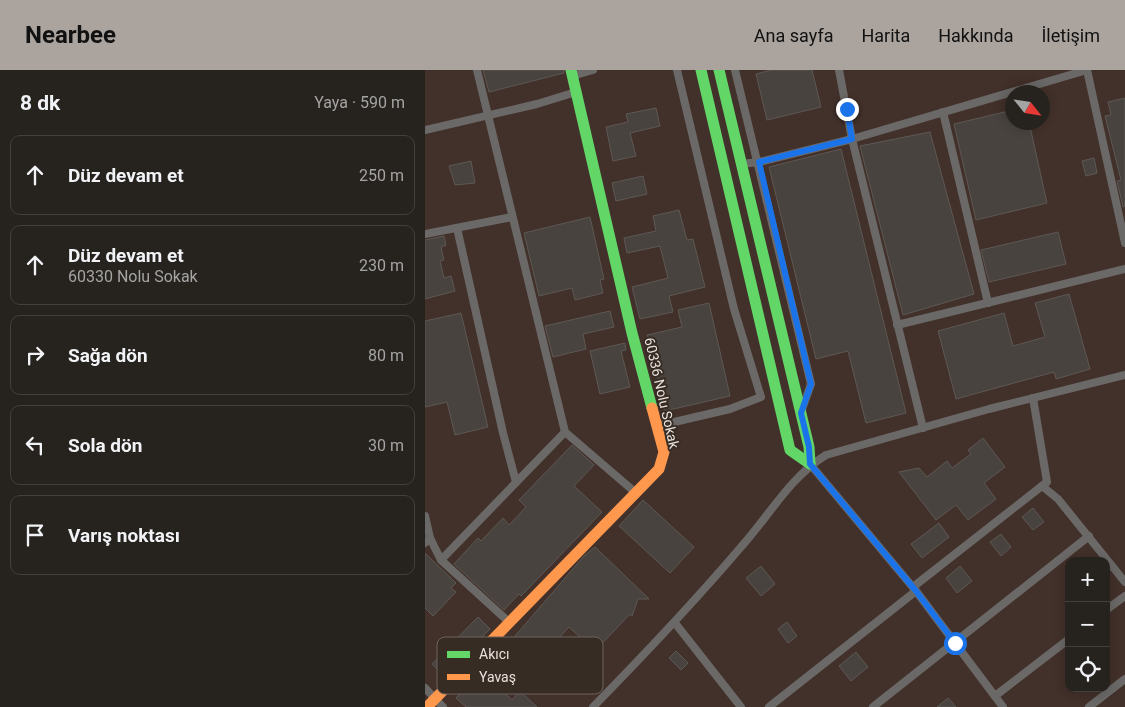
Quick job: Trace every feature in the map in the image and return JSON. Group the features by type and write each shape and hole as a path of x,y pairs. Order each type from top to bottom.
{"street":[{"path":"477,70 565,432 636,493"},
{"path":"572,73 593,70"},
{"path":"657,426 730,409 761,397 734,309 677,70"},
{"path":"701,70 790,450 810,464 915,589 1003,707"},
{"path":"719,70 809,447 810,464"},
{"path":"735,70 759,162 811,384 801,413"},
{"path":"839,70 852,139 923,428"},
{"path":"741,164 759,162 852,139 1087,70 1125,242"},
{"name":"60336 Nolu Sokak","path":"495,637 659,469 663,452 632,333 572,73"},
{"path":"425,130 537,104 576,92"},
{"path":"943,112 988,303"},
{"path":"425,234 512,217"},
{"path":"457,228 503,433 516,482"},
{"path":"897,325 1125,269"},
{"path":"593,707 675,623 763,523 787,489 810,464 826,454 1125,375"},
{"path":"769,707 1047,482 1033,398"},
{"path":"441,560 565,432"},
{"path":"1042,486 1059,499 1125,582"},
{"path":"425,516 427,541 441,560 509,622"},
{"path":"873,707 1089,536"},
{"path":"1110,607 1125,596"},
{"path":"675,623 741,707"},
{"path":"995,696 1065,642"},
{"path":"1089,707 1125,679"},
{"path":"425,688 431,703 443,707"}],"shaded area":[{"path":"425,70 1125,70 1125,707 425,707"}],"building":[{"path":"483,70 564,70 564,73 489,92"},
{"path":"771,70 812,70 821,107 767,120 756,74"},
{"path":"1125,98 1125,206 1123,207 1117,181 1121,180 1105,116 1111,115 1108,102"},
{"path":"656,108 660,126 630,133 636,156 613,161 606,127 628,122 626,114"},
{"path":"1005,112 1005,130 1031,130 1047,203 976,220 954,124"},
{"path":"930,132 974,294 903,315 860,146"},
{"path":"841,149 906,413 866,423 848,351 816,359 769,167"},
{"path":"1094,158 1097,173 1086,176 1082,161"},
{"path":"471,161 475,183 455,185 449,166"},
{"path":"643,176 647,194 616,201 612,183"},
{"path":"679,210 687,240 693,239 705,287 669,296 673,312 640,319 632,287 668,278 660,246 627,253 624,238 656,231 653,216"},
{"path":"590,217 604,279 600,280 603,293 575,300 572,288 539,296 524,233"},
{"path":"1058,232 1066,264 989,282 981,250"},
{"path":"444,236 446,245 441,247 444,260 440,261 444,278 451,276 455,291 425,299 425,240"},
{"path":"1069,294 1090,369 1056,379 1054,372 956,399 938,331 1004,313 1013,346 1045,337 1035,303"},
{"path":"709,303 730,396 665,411 647,335 682,327 678,310"},
{"path":"610,311 614,327 583,334 586,349 553,357 545,326"},
{"path":"461,313 488,427 455,435 447,402 425,407 425,321"},
{"path":"625,343 626,350 621,351 630,387 600,394 590,351"},
{"path":"983,438 1005,467 984,483 996,499 968,520 956,505 936,520 899,472 919,468 927,477 947,461 952,468 971,454 968,450"},
{"path":"572,445 594,465 574,486 602,512 521,596 519,594 504,610 454,564 478,538 481,541 503,518 509,525 526,507 519,500"},
{"path":"643,500 694,547 670,573 619,526"},
{"path":"1033,508 1044,522 1033,530 1022,517"},
{"path":"939,523 949,537 922,558 911,544"},
{"path":"1001,534 1011,547 1001,556 990,542"},
{"path":"595,547 649,599 638,599 632,616 630,614 603,643 603,637 580,637 569,627 560,637 514,637 584,556"},
{"path":"425,553 456,583 451,588 456,592 433,616 425,608"},
{"path":"761,566 775,584 761,596 746,578"},
{"path":"960,566 972,581 957,593 946,578"},
{"path":"478,617 490,629 482,637 458,637"},
{"path":"787,622 797,636 788,643 778,629"},
{"path":"676,651 688,663 681,670 669,658"},
{"path":"856,652 868,667 851,681 839,666"},
{"path":"437,659 437,669 432,664"},
{"path":"460,694 506,694 512,700 517,694 523,694 537,707 466,707 456,698"},
{"path":"948,698 956,707 937,707"}],"traffic: fast":[{"path":"571,70 632,333 652,408"},
{"path":"701,70 790,450 810,464"},
{"path":"719,70 809,447 810,464"}],"traffic: slow":[{"path":"495,637 659,469 664,452 652,408"},
{"path":"427,707 440,694"}],"route":[{"path":"847,109 852,139 759,162 778,250 811,384 801,413 809,447 810,464 916,591 955,643"}]}
